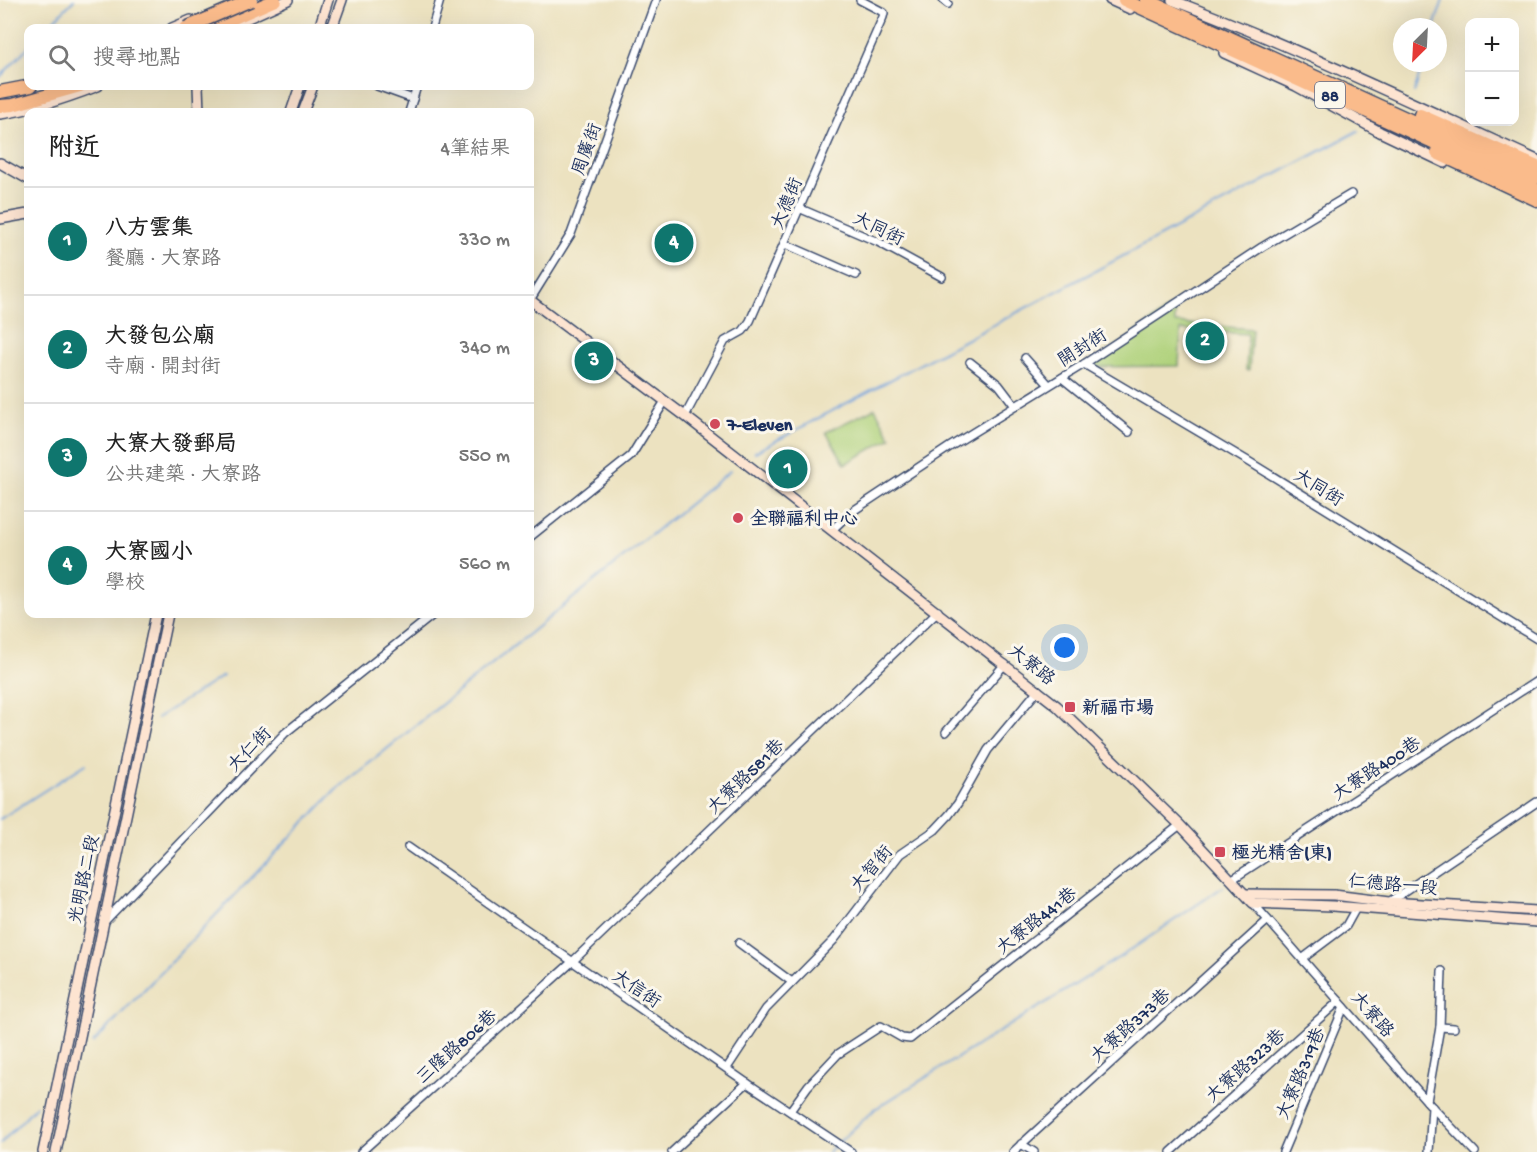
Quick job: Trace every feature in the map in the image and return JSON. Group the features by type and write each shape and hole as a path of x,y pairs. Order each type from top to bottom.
{"highway":[{"path":"195,24 251,0"},
{"path":"219,24 274,0"},
{"name":"88","path":"1124,0 1537,190"},
{"name":"88","path":"1147,0 1537,178"},
{"path":"1220,33 1238,38 1322,73 1537,167"},
{"path":"1301,81 1358,114 1537,200"},
{"path":"0,90 24,87"},
{"path":"0,106 66,90"}],"street":[{"path":"181,24 237,0"},
{"path":"235,24 288,0"},
{"path":"320,24 328,0"},
{"path":"333,24 342,0"},
{"path":"433,24 440,0"},
{"name":"周廣街","path":"534,294 571,234 656,0"},
{"name":"大德街","path":"685,416 725,341 743,331 750,321 801,209 841,110 883,17 884,14 881,11 860,0"},
{"path":"1110,0 1296,86 1380,132 1537,206"},
{"path":"1172,0 1240,26 1329,65 1537,160"},
{"path":"212,24 223,6"},
{"path":"0,90 24,82"},
{"path":"28,108 87,90"},
{"path":"198,90 199,108"},
{"path":"292,108 299,90"},
{"path":"305,108 311,90"},
{"path":"388,90 413,99"},
{"path":"410,108 416,90"},
{"path":"0,114 24,109"},
{"path":"0,163 24,176"},
{"name":"開封街","path":"832,530 850,513 1015,406 1084,364 1262,247 1351,194"},
{"name":"大同街","path":"801,209 878,242 942,277"},
{"path":"0,219 24,215"},
{"path":"784,244 856,275"},
{"name":"大寮路","path":"534,303 685,416 1058,706 1180,825 1232,880 1432,1107 1475,1152"},
{"path":"1025,358 1049,385"},
{"path":"970,362 999,385 1015,406"},
{"name":"大同街","path":"1084,364 1248,461 1537,639"},
{"path":"1062,378 1129,432"},
{"path":"534,534 631,456 665,401"},
{"name":"大寮路581巷","path":"572,962 938,611"},
{"name":"光明路二段","path":"43,1152 155,618"},
{"name":"光明路二段","path":"56,1152 167,618"},
{"name":"大仁街","path":"102,923 285,733 429,618"},
{"path":"946,732 1005,664"},
{"name":"大寮路400巷","path":"1232,880 1537,681"},
{"name":"大智街","path":"727,1068 766,1009 834,940 900,854 935,830 958,803 988,750 1038,690"},
{"path":"1389,902 1537,802"},
{"name":"大寮路441巷","path":"790,1111 808,1086 838,1054 881,1026 902,1038 910,1039 1180,825"},
{"name":"大信街","path":"408,847 850,1152"},
{"name":"仁德路一段","path":"1245,894 1334,895 1389,902 1537,911"},
{"name":"仁德路一段","path":"1253,903 1356,908 1537,922"},
{"path":"1302,959 1346,926 1356,908"},
{"name":"大寮路373巷","path":"1013,1152 1268,920"},
{"path":"739,943 792,982"},
{"name":"三隆路806巷","path":"361,1152 572,962"},
{"path":"1427,1101 1440,1027 1442,971"},
{"name":"大寮路323巷","path":"1171,1152 1342,1004"},
{"name":"大寮路319巷","path":"1283,1152 1342,1004"},
{"path":"1440,1027 1454,1028"},
{"path":"672,1152 747,1083"},
{"path":"1429,1152 1432,1107"},
{"path":"1021,1144 1034,1152"}],"green space":[{"path":"1175,304 1175,323 1252,329 1249,370 1246,370 1248,334 1181,330 1179,366 1089,367"},
{"path":"875,408 891,438 845,464 826,432"}],"waterway":[{"path":"50,24 74,0"},
{"path":"1437,18 1443,0"},
{"path":"0,77 24,51"},
{"path":"1414,93 1420,72"},
{"path":"755,452 1358,131"},
{"path":"93,1043 335,791 730,471"},
{"path":"157,718 223,676"},
{"path":"0,819 86,764"},
{"path":"828,1152 875,1109 1126,953 1223,887"},
{"path":"0,1144 36,1106"}],"place":[{"name":"大寮國小","path":"674,243"},
{"name":"大發包公廟","path":"1205,341"},
{"name":"大寮大發郵局","path":"594,361"},
{"name":"7-Eleven","path":"715,424"},
{"name":"八方雲集","path":"788,469"},
{"name":"全聯福利中心","path":"738,518"},
{"name":"新福市場","path":"1070,707"},
{"name":"極光精舍(東)","path":"1220,852"}]}
